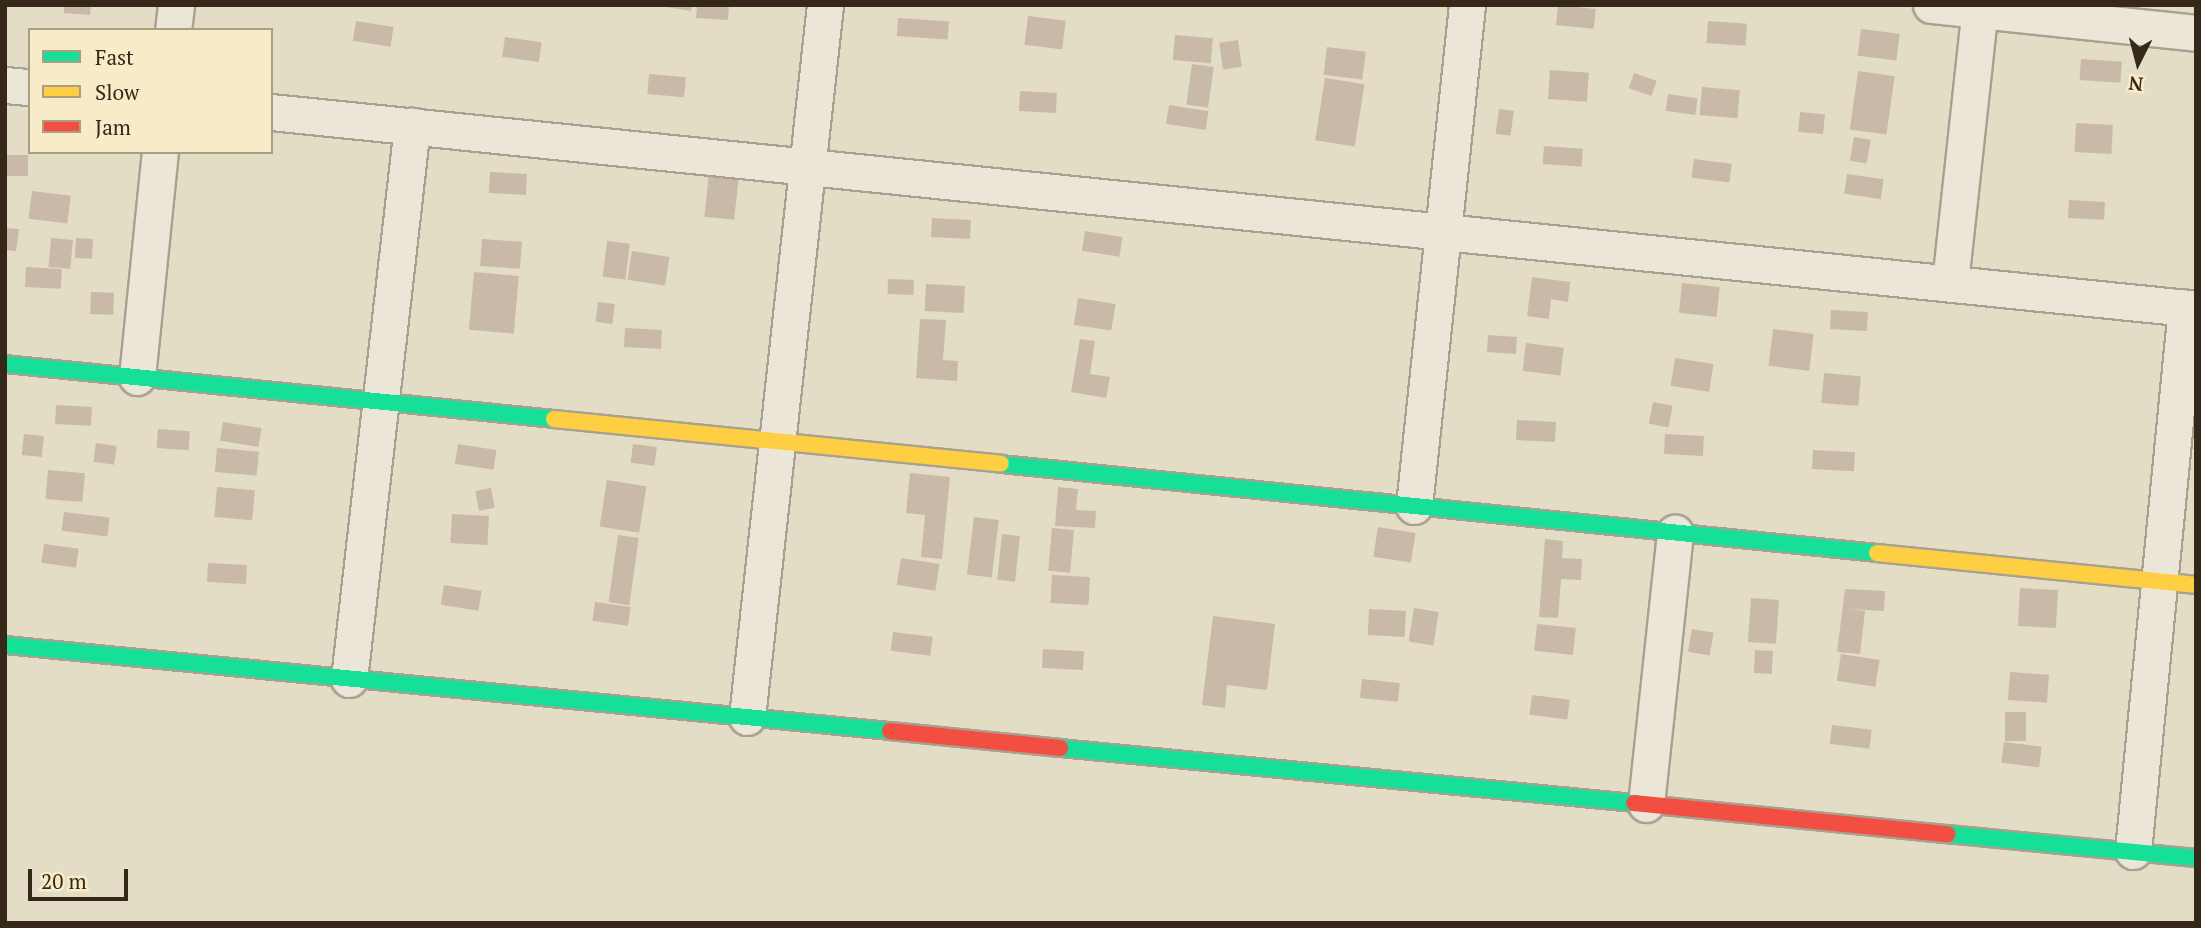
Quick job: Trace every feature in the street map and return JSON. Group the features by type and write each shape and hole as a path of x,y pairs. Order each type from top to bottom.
{"street":[{"path":"173,28 176,5"},
{"path":"747,717 825,5"},
{"path":"1413,506 1467,5"},
{"path":"1931,5 1980,8 2196,33"},
{"path":"1950,284 1980,8"},
{"path":"5,85 28,87"},
{"path":"273,112 2191,308 2159,581 2133,851"},
{"path":"349,679 412,126"},
{"path":"137,377 160,154"},
{"path":"5,364 2196,585"},
{"path":"1646,804 1675,533"},
{"path":"5,645 2196,858"}],"building":[{"path":"64,5 91,5 90,15 64,13"},
{"path":"654,5 692,5 691,11"},
{"path":"697,5 729,5 728,20 696,18"},
{"path":"1558,5 1596,9 1594,29 1556,25"},
{"path":"1028,16 1066,21 1062,49 1024,45"},
{"path":"898,18 949,22 948,40 897,36"},
{"path":"356,21 394,27 390,47 353,41"},
{"path":"1708,21 1747,24 1745,46 1706,43"},
{"path":"1861,29 1900,34 1896,61 1858,56"},
{"path":"1175,35 1213,38 1211,63 1173,60"},
{"path":"505,37 542,42 539,62 502,57"},
{"path":"1238,40 1242,67 1223,69 1219,43"},
{"path":"1327,47 1366,52 1362,80 1324,75"},
{"path":"2081,59 2122,62 2120,83 2080,80"},
{"path":"1192,64 1214,67 1208,108 1186,105"},
{"path":"1550,70 1589,73 1587,102 1548,99"},
{"path":"1858,71 1895,76 1886,135 1850,129"},
{"path":"1634,73 1657,81 1651,96 1629,88"},
{"path":"649,74 686,77 684,97 647,94"},
{"path":"1325,78 1365,84 1355,146 1315,140"},
{"path":"1702,87 1740,90 1737,118 1700,115"},
{"path":"1020,91 1057,93 1056,113 1019,111"},
{"path":"1668,94 1698,98 1695,115 1666,111"},
{"path":"1169,105 1209,111 1206,130 1166,124"},
{"path":"1499,109 1514,111 1510,136 1496,134"},
{"path":"1800,112 1825,114 1823,134 1798,132"},
{"path":"2076,123 2113,125 2111,154 2074,152"},
{"path":"1854,137 1871,140 1867,164 1850,161"},
{"path":"1544,146 1583,149 1582,167 1543,164"},
{"path":"7,155 28,155 28,176 7,176"},
{"path":"1694,159 1732,164 1729,182 1692,178"},
{"path":"710,163 740,166 734,220 704,217"},
{"path":"490,172 527,174 526,195 489,193"},
{"path":"1847,174 1884,179 1881,199 1844,194"},
{"path":"32,191 71,196 67,224 29,219"},
{"path":"2069,200 2105,202 2104,220 2068,218"},
{"path":"932,218 971,220 970,239 931,237"},
{"path":"5,228 19,229 16,251 5,250"},
{"path":"1085,231 1123,237 1119,257 1082,251"},
{"path":"51,238 73,240 70,269 48,267"},
{"path":"76,238 93,239 92,259 75,258"},
{"path":"482,239 522,242 520,269 480,266"},
{"path":"607,241 630,244 625,280 603,277"},
{"path":"632,251 670,257 665,286 627,280"},
{"path":"26,267 62,269 61,289 25,287"},
{"path":"474,272 519,276 514,334 469,330"},
{"path":"1532,277 1570,282 1568,302 1551,299 1549,319 1527,316"},
{"path":"888,279 914,280 913,295 887,294"},
{"path":"1682,283 1720,287 1717,317 1679,313"},
{"path":"926,284 965,286 964,313 925,311"},
{"path":"91,292 114,293 113,315 90,314"},
{"path":"1078,298 1116,304 1111,331 1074,325"},
{"path":"598,302 615,304 612,324 596,322"},
{"path":"1831,310 1868,312 1867,331 1830,329"},
{"path":"920,319 946,320 943,360 958,361 957,381 916,378"},
{"path":"625,328 662,330 661,349 624,347"},
{"path":"1773,329 1814,334 1809,371 1768,366"},
{"path":"1488,335 1517,337 1516,354 1487,352"},
{"path":"1080,339 1095,341 1090,374 1110,377 1106,398 1071,392"},
{"path":"1526,343 1564,348 1560,375 1523,371"},
{"path":"1675,358 1714,364 1709,392 1671,386"},
{"path":"1824,373 1861,376 1858,406 1821,403"},
{"path":"1653,402 1673,406 1668,427 1649,424"},
{"path":"56,405 92,407 91,426 55,424"},
{"path":"1517,420 1556,422 1555,442 1516,440"},
{"path":"223,422 262,428 259,447 220,441"},
{"path":"158,429 190,431 189,450 157,448"},
{"path":"24,434 44,436 42,457 22,455"},
{"path":"1665,434 1704,436 1703,456 1664,454"},
{"path":"96,443 117,446 114,465 93,462"},
{"path":"458,444 497,450 493,470 455,464"},
{"path":"633,444 657,447 655,466 631,463"},
{"path":"217,448 259,452 257,476 215,472"},
{"path":"1813,450 1855,452 1854,471 1812,469"},
{"path":"48,470 85,473 82,502 45,499"},
{"path":"910,473 950,477 942,559 921,557 925,515 906,513"},
{"path":"607,480 647,486 639,533 600,526"},
{"path":"217,487 255,490 252,520 214,517"},
{"path":"1058,487 1078,489 1076,510 1096,511 1095,528 1055,526"},
{"path":"491,488 495,508 479,511 475,491"},
{"path":"64,512 110,518 107,536 62,531"},
{"path":"452,514 489,516 487,545 450,543"},
{"path":"974,517 999,520 992,578 967,575"},
{"path":"1378,527 1416,533 1411,563 1373,557"},
{"path":"1052,528 1074,530 1070,573 1048,571"},
{"path":"1002,534 1020,536 1015,582 997,580"},
{"path":"618,535 639,538 629,605 609,602"},
{"path":"1545,539 1563,541 1562,558 1582,559 1581,580 1561,579 1558,618 1539,617"},
{"path":"44,544 79,549 76,568 41,563"},
{"path":"901,558 940,564 935,591 897,585"},
{"path":"208,563 247,565 246,584 207,582"},
{"path":"1052,575 1090,577 1088,605 1051,603"},
{"path":"444,585 482,591 478,611 441,605"},
{"path":"2020,588 2058,590 2056,628 2018,626"},
{"path":"1845,589 1885,591 1884,611 1849,609 1865,611 1860,654 1837,652"},
{"path":"1751,598 1779,600 1776,644 1748,642"},
{"path":"595,602 631,607 628,626 592,621"},
{"path":"1414,608 1439,612 1433,645 1409,642"},
{"path":"1369,609 1406,611 1405,637 1368,635"},
{"path":"1213,616 1275,624 1267,690 1227,685 1225,708 1202,705"},
{"path":"1537,624 1576,628 1573,655 1534,651"},
{"path":"1692,629 1714,633 1710,655 1688,652"},
{"path":"893,632 933,637 930,656 891,651"},
{"path":"1043,649 1084,651 1083,670 1042,668"},
{"path":"1755,650 1773,651 1772,674 1754,673"},
{"path":"1841,654 1880,660 1875,687 1837,681"},
{"path":"2010,672 2049,675 2047,703 2008,700"},
{"path":"1362,679 1400,683 1398,702 1360,698"},
{"path":"1532,695 1570,700 1567,719 1530,715"},
{"path":"2005,712 2026,712 2026,741 2005,741"},
{"path":"1832,725 1872,730 1869,749 1830,744"},
{"path":"2004,742 2042,747 2039,767 2001,763"}],"traffic: fast":[{"path":"5,364 554,419"},
{"path":"1001,464 1877,553"},
{"path":"5,645 890,731"},
{"path":"1060,748 1634,803"},
{"path":"1947,834 2196,858"}],"traffic: slow":[{"path":"554,419 1001,464"},
{"path":"1877,553 2196,585"}],"traffic: jam":[{"path":"890,731 1060,748"},
{"path":"1634,803 1947,834"}]}
